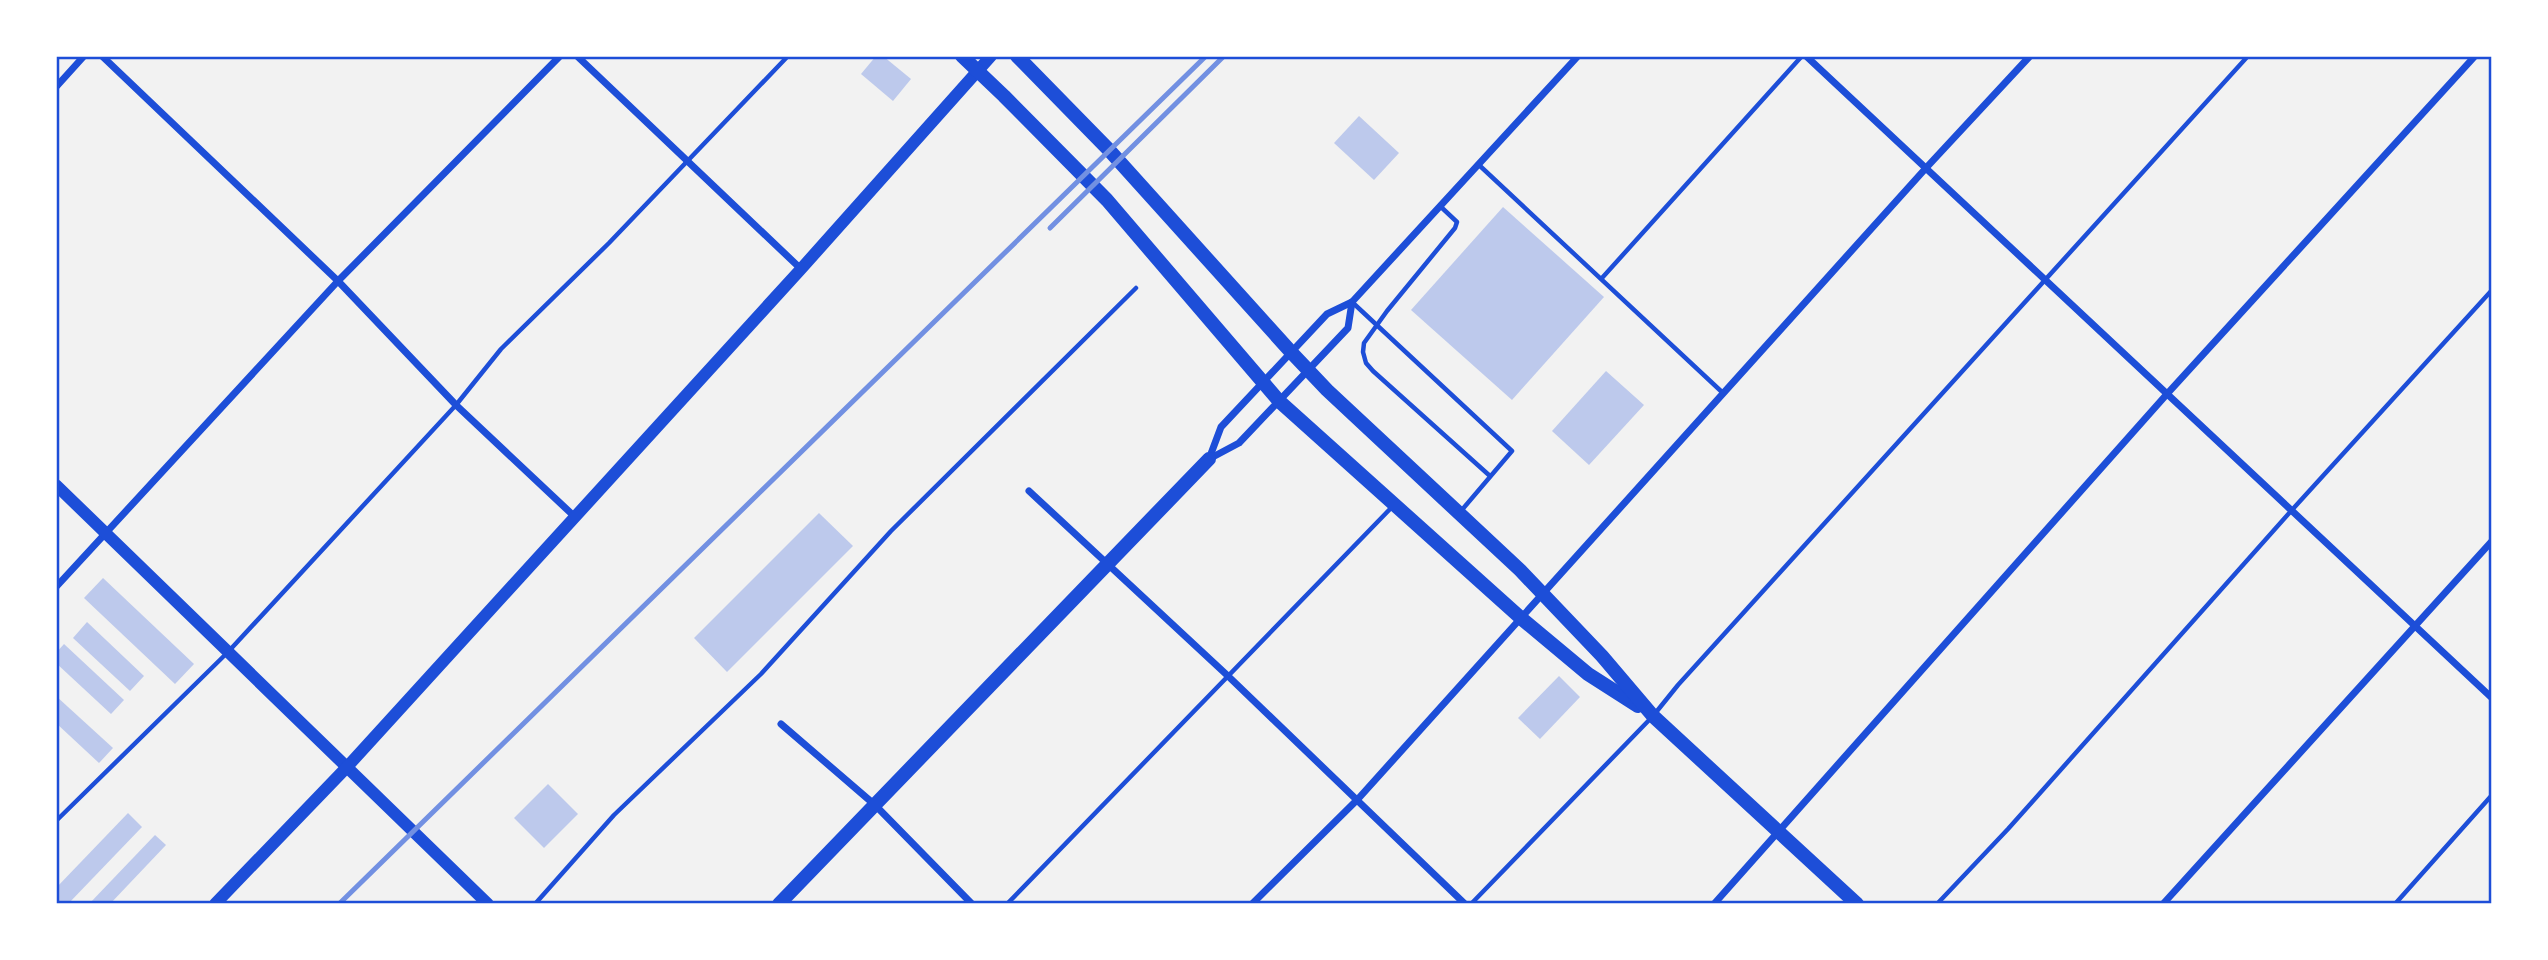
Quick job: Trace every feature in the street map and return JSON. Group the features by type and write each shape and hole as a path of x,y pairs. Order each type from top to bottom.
{"main road":[{"path":"962,56 1107,200 1279,401 1522,619 1588,674 1654,716"},
{"path":"1017,56 1110,150 1308,370 1544,594 1654,716 1857,904"},
{"path":"779,904 1209,459"}],"street":[{"path":"56,87 84,56"},
{"path":"102,56 338,281 456,405 575,517"},
{"path":"56,587 338,281 560,56"},
{"path":"577,56 801,269"},
{"path":"215,904 347,767 801,269 991,56"},
{"path":"1209,459 1221,427 1327,314 1352,302 1578,56"},
{"path":"1804,56 2492,698"},
{"path":"1252,904 1358,799 1926,167 2030,56"},
{"path":"1714,904 2167,394 2475,56"},
{"path":"1209,459 1239,443 1348,328 1352,302"},
{"path":"56,485 488,904"},
{"path":"1029,491 1468,904"},
{"path":"2163,904 2492,541"},
{"path":"780,724 875,805 972,904"}],"lane":[{"path":"56,821 229,652 456,405 501,349 609,243 788,56"},
{"path":"1602,278 1804,56"},
{"path":"1468,904 1654,716 1678,685 2248,56"},
{"path":"1478,164 1724,394"},
{"path":"1440,206 1457,222 1455,228 1377,325 1364,344 1363,352 1366,363 1490,476"},
{"path":"535,904 614,815 761,674 891,531 1136,288"},
{"path":"1937,904 2008,829 2492,290"},
{"path":"1352,302 1512,451 1460,512"},
{"path":"1007,904 1394,505"},
{"path":"2395,904 2492,795"}],"building":[{"path":"876,56 883,56 911,79 893,101 861,74"},
{"path":"1359,116 1399,153 1374,180 1334,143"},
{"path":"1503,207 1604,297 1512,400 1411,310"},
{"path":"1606,371 1644,405 1589,465 1552,431"},
{"path":"819,513 853,546 727,672 694,638"},
{"path":"103,578 194,664 175,684 84,598"},
{"path":"87,622 144,676 130,691 73,638"},
{"path":"64,644 124,700 111,714 56,663 56,653"},
{"path":"1559,676 1580,697 1540,739 1518,718"},
{"path":"56,696 113,748 99,763 56,723"},
{"path":"548,784 578,814 544,848 514,818"},
{"path":"128,813 142,827 68,904 56,904 56,888"},
{"path":"155,835 166,845 110,904 89,904"}],"railway":[{"path":"339,904 1206,56"},
{"path":"1050,228 1224,56"}]}
